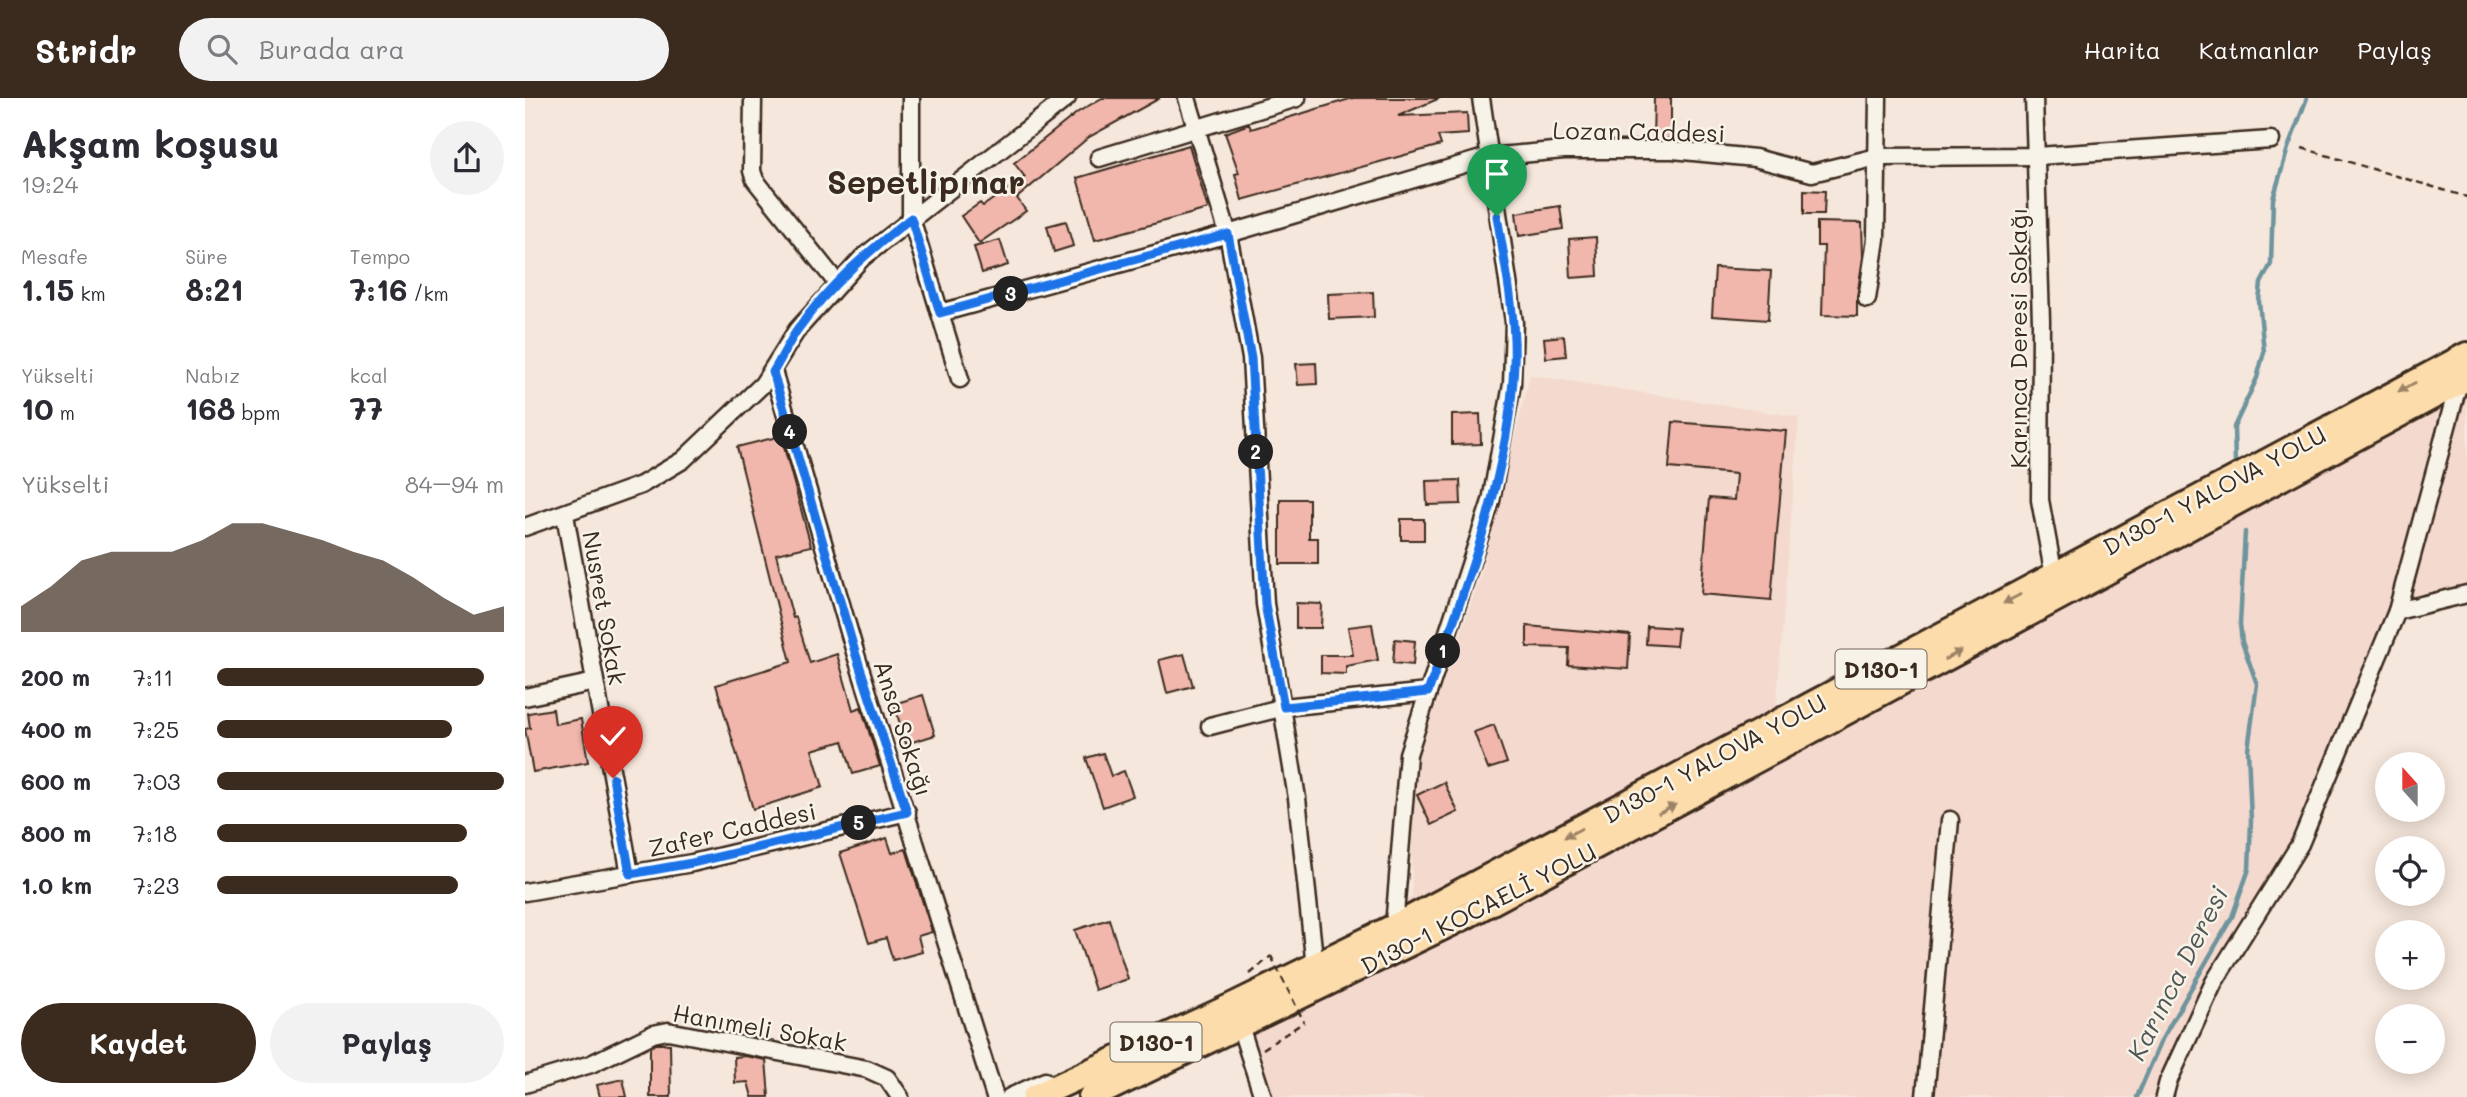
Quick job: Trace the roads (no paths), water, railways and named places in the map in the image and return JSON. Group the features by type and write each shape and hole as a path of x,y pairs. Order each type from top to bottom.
{"highway":[{"name":"D130-1 YALOVA YOLU","path":"1035,1097 1292,997 1395,921 2054,576 2467,355"},
{"name":"D130-1 KOCAELİ YOLU","path":"1292,997 1621,835 2463,380"},
{"name":"D130-1","path":"1091,1097 1240,1026 1292,997"}],"street":[{"path":"753,98 752,171 755,180 837,283"},
{"path":"911,98 911,218 960,379"},
{"path":"525,527 641,485 683,460 707,440 773,372 797,330 862,258 1067,98"},
{"path":"1187,98 1228,234 1251,358 1265,604 1284,707 1314,958"},
{"path":"1100,158 1297,98"},
{"path":"1010,1097 1395,921 1404,773 1491,501 1513,384 1514,322 1481,98"},
{"path":"1867,299 1876,239 1878,98"},
{"name":"Karınca Deresi Sokağı","path":"2034,98 2038,156 2042,425 2040,500 2054,576"},
{"name":"Lozan Caddesi","path":"940,313 1228,234 1488,157 1564,150 1673,150 1755,158 1802,173 1812,173 1877,157 2038,156 2271,141"},
{"name":"Ansa Sokağı","path":"773,372 855,652 995,1097"},
{"path":"2164,1097 2168,1082 2214,982 2300,844 2397,611 2463,380"},
{"name":"Nusret Sokak","path":"565,514 630,874"},
{"path":"2397,611 2467,594"},
{"path":"525,697 595,682"},
{"path":"1210,726 1284,707 1428,692"},
{"name":"Zafer Caddesi","path":"525,892 692,863 907,812"},
{"path":"1925,1097 1950,820"},
{"path":"1240,1026 1263,1097"},
{"name":"Hanımeli Sokak","path":"525,1084 591,1064 653,1034 668,1031 867,1069 887,1079 900,1097"}],"waterway":[{"name":"Karınca Deresi","path":"2235,464 2234,427 2257,378 2264,352 2259,301 2261,283 2271,264 2273,199 2307,98"},
{"name":"Karınca Deresi","path":"2137,1097 2162,1039 2232,917 2249,869 2251,821 2248,749 2257,684 2242,642 2240,624 2245,532"}],"district":[{"name":"Sepetlipınar","path":"926,181"}]}
